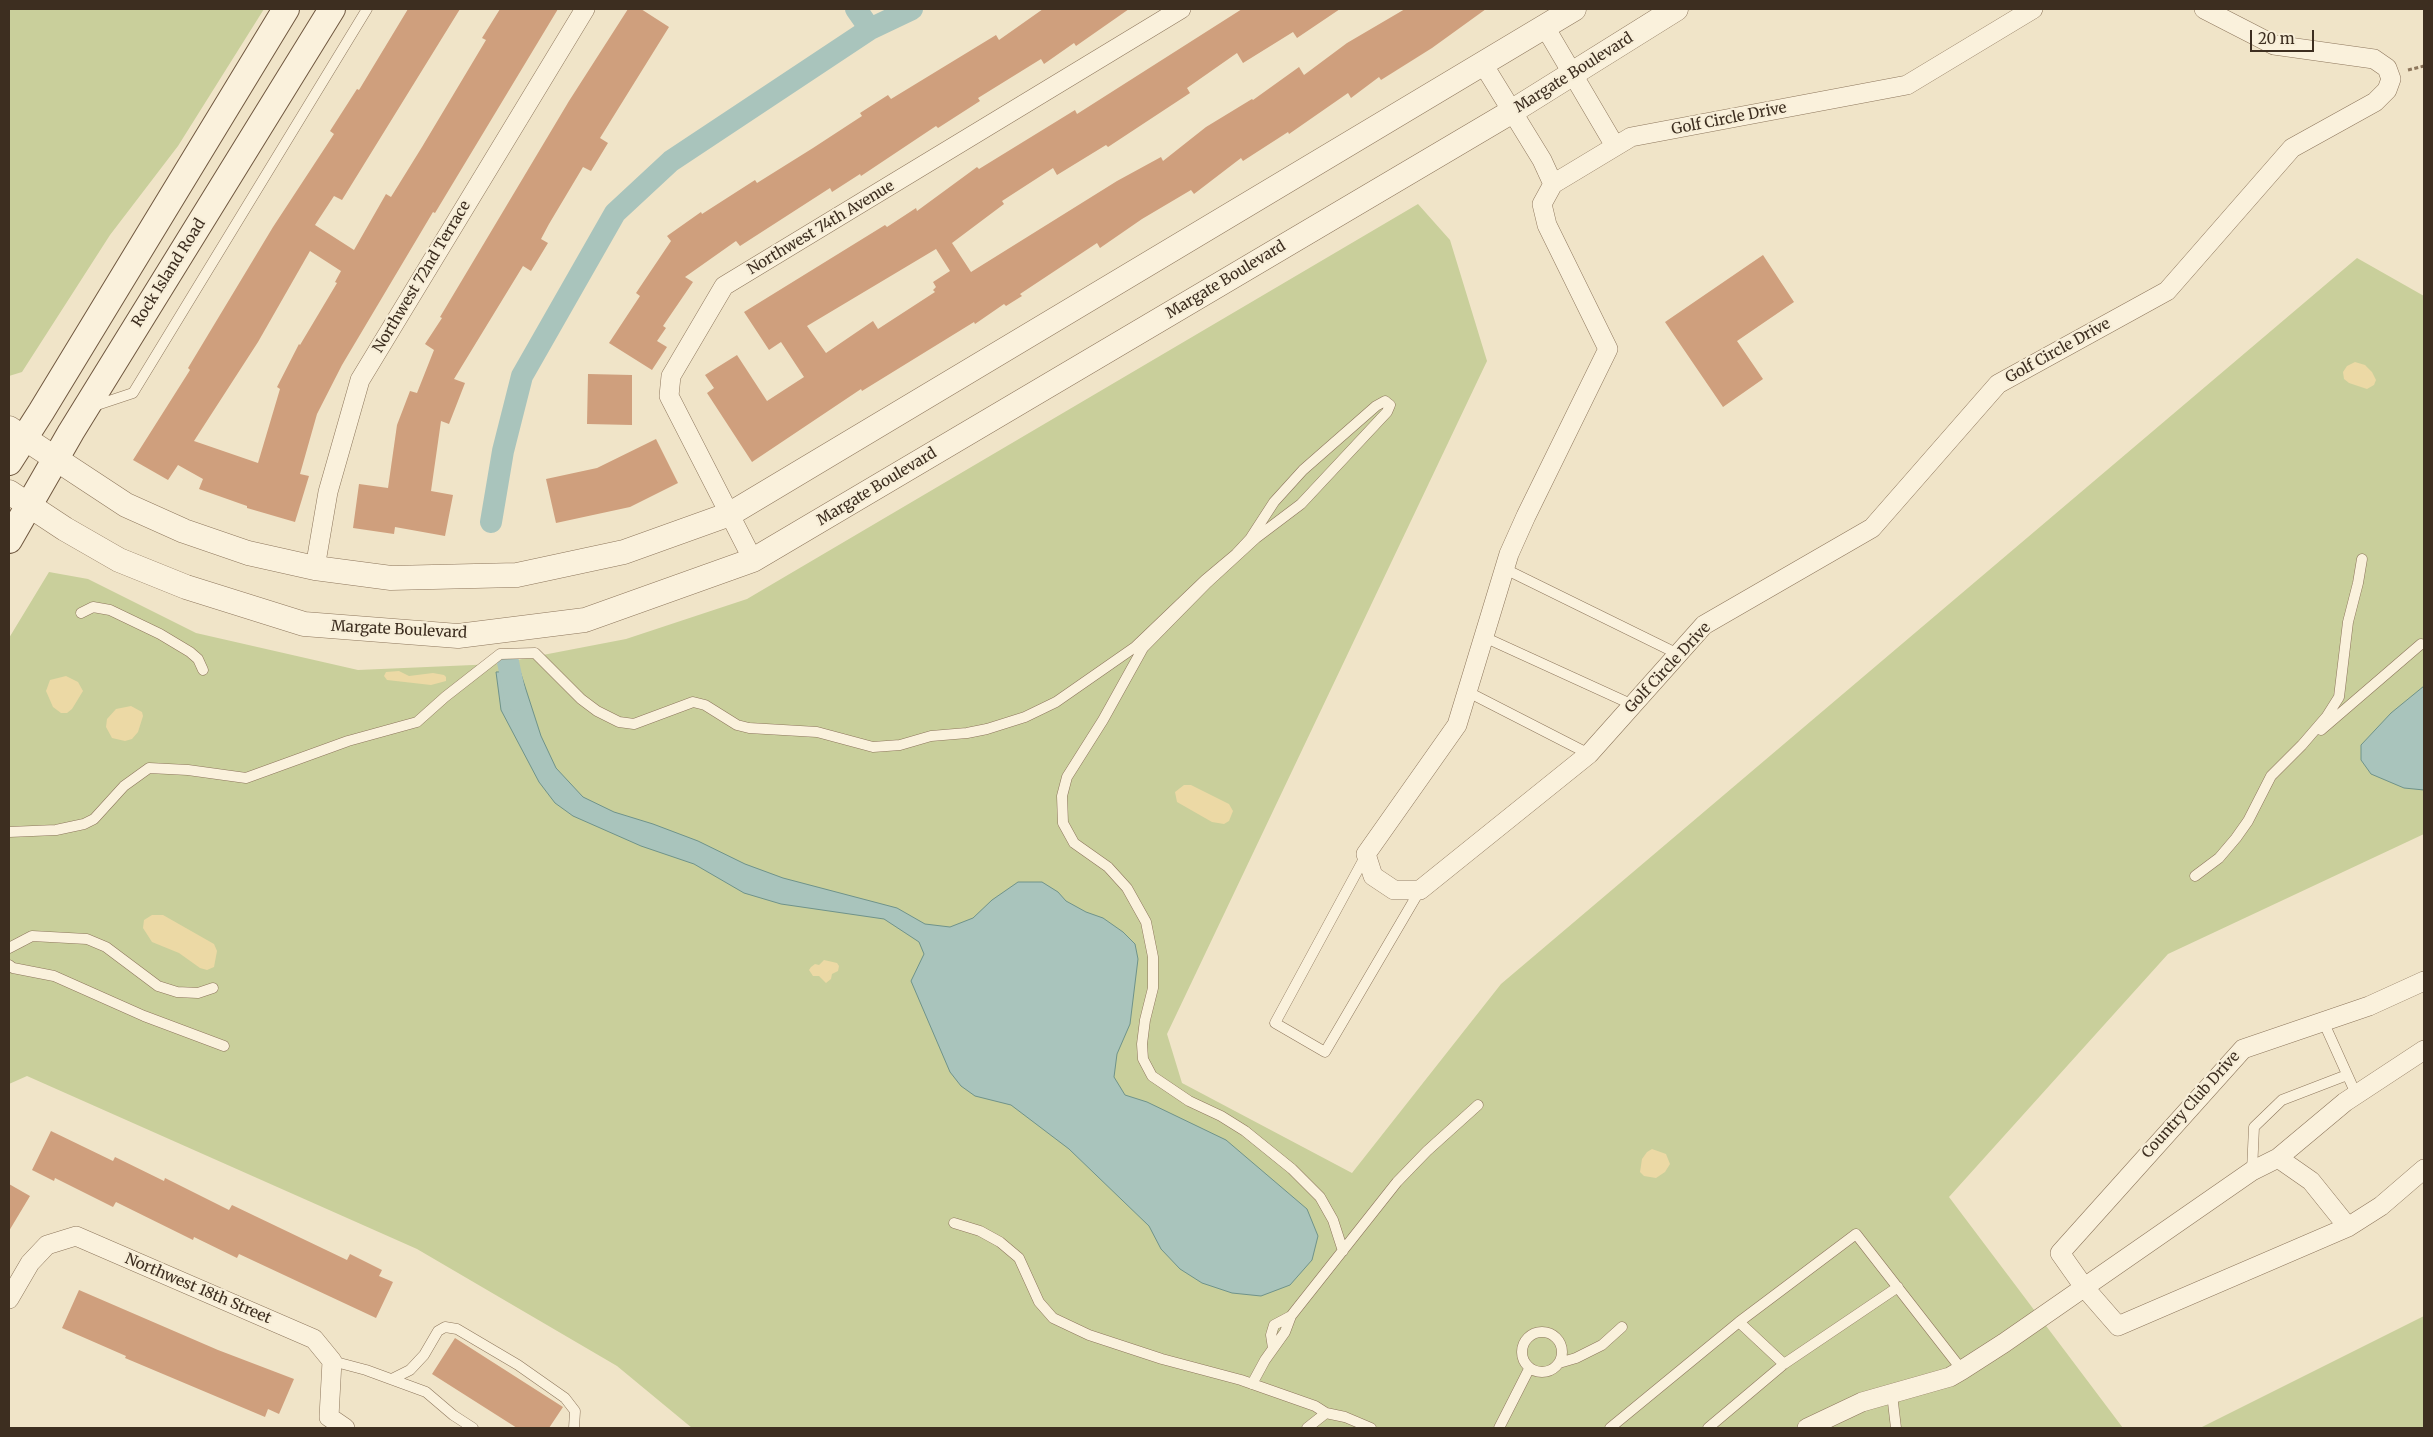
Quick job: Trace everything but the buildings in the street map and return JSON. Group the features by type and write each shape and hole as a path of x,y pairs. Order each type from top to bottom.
{"main road":[{"path":"9,462 16,433 286,9"},
{"name":"Rock Island Road","path":"9,540 19,499 55,460 332,9"}],"street":[{"name":"Northwest 72nd Terrace","path":"315,568 328,492 360,380 585,9"},
{"name":"Northwest 74th Avenue","path":"753,560 669,396 670,376 724,286 1181,9"},
{"path":"16,433 126,505 184,530 248,553 315,568 391,578 517,575 624,552 730,514 1574,9"},
{"name":"Margate Boulevard","path":"19,499 119,560 186,587 304,624 458,636 586,620 753,560 1511,112 1676,9"},
{"name":"Golf Circle Drive","path":"1553,184 1631,137 1907,85 2033,9"},
{"name":"Golf Circle Drive","path":"1420,890 1589,754 1704,625 1872,528 1998,384 2167,291 2292,148 2375,102 2387,90 2391,79 2387,68 2374,59 2274,45 2204,9"},
{"path":"1545,27 1615,146"},
{"path":"1420,890 1394,890 1373,876 1366,854 1457,725 1505,569 1526,516 1608,349 1547,225 1542,204 1553,184 1542,160 1483,64"},
{"name":"Country Club Drive","path":"2424,981 2369,1006 2243,1048 2060,1253 2084,1287 2118,1326 2348,1227 2381,1206 2424,1169"},
{"path":"1807,1428 1862,1402 1950,1377 1962,1370 2004,1344 2252,1171 2278,1158 2356,1094 2424,1050"},
{"path":"2278,1158 2311,1181 2348,1227"},
{"name":"Northwest 18th Street","path":"9,1299 30,1263 47,1245 76,1236 314,1339 332,1361"},
{"path":"332,1361 329,1418 345,1428"}],"lane":[{"path":"86,409 133,393 367,9"},
{"path":"9,832 56,830 84,824 94,819 124,786 149,768 246,778 341,743 408,726 417,722 445,697 500,654 535,653 581,699 596,711 618,722 634,724 693,702 705,705 737,724 749,728 817,732 874,747 886,747 931,736 967,733 994,727 1025,717 1056,702 1134,648 1236,554 1250,539 1274,502 1303,470 1376,406 1385,401 1390,404 1387,412 1301,504 1256,538 1207,583 1143,648 1103,720 1067,777 1062,796 1063,823 1074,843 1115,874 1127,888 1146,922 1153,957 1153,988 1145,1020 1142,1044 1143,1059 1152,1076 1189,1101 1221,1116 1245,1131 1292,1169 1320,1197 1333,1220 1343,1251"},
{"path":"2195,876 2220,858 2248,821 2271,776 2302,745 2327,716 2339,697 2348,622 2362,559"},
{"path":"1505,569 1678,654"},
{"path":"80,613 93,607 110,610 160,634 190,652 203,670"},
{"path":"1484,637 1633,704"},
{"path":"2302,745 2422,644"},
{"path":"1468,692 1589,754"},
{"path":"1366,854 1275,1023 1325,1052 1420,890"},
{"path":"9,948 32,936 87,939 106,947 158,986 184,993 198,993 213,988"},
{"path":"9,965 12,968 54,976 144,1016 224,1046"},
{"path":"2323,1022 2356,1094"},
{"path":"2252,1171 2254,1127 2282,1100 2347,1075"},
{"path":"1252,1384 1274,1348 1271,1335 1274,1325 1284,1318 1291,1316 1397,1182 1427,1151 1478,1105"},
{"path":"954,1223 980,1231 1000,1242 1018,1258 1039,1302 1054,1318 1098,1338 1162,1359 1252,1384 1315,1406 1326,1413 1345,1417 1371,1428"},
{"path":"1610,1428 1739,1322 1856,1234 1962,1370"},
{"path":"1709,1428 1784,1364 1898,1287"},
{"path":"1739,1322 1784,1364"},
{"path":"392,1379 410,1370 424,1355 438,1331 445,1327 457,1329 518,1365 565,1398 575,1411 574,1428"},
{"path":"1559,1363 1576,1358 1602,1345 1622,1327"},
{"path":"1548,1332 1559,1341 1562,1355 1559,1363 1556,1368 1543,1373 1529,1369 1521,1357 1522,1343 1533,1333 1548,1332"},
{"path":"332,1361 392,1379 426,1392 453,1415 473,1428"},
{"path":"1499,1428 1529,1369"},
{"path":"1892,1394 1896,1428"},
{"path":"1311,1425 1315,1406"},
{"path":"1311,1425 1326,1413"}],"green space":[{"path":"9,9 264,9 178,146 110,235 22,372 9,376"},
{"path":"1418,204 1450,240 1487,361 1167,1034 1182,1083 1352,1173 1501,984 2357,258 2424,296 2424,834 2168,954 1949,1197 2123,1428 692,1428 617,1366 417,1249 27,1076 9,1084 9,638 49,572 88,579 196,633 358,670 496,664 626,639 747,599"},
{"path":"2424,1316 2424,1428 2200,1428"}],"sand":[{"path":"2355,362 2365,365 2372,372 2376,380 2374,385 2367,389 2349,383 2344,379 2343,372 2347,366"},
{"path":"399,671 409,676 433,673 444,675 446,681 431,685 387,680 384,676 386,672"},
{"path":"66,676 78,682 83,691 72,709 67,713 61,713 53,707 46,691 50,680"},
{"path":"131,706 142,712 143,716 138,732 132,739 125,741 112,738 106,727 107,719 116,709"},
{"path":"1184,785 1191,785 1229,804 1233,811 1229,821 1224,824 1212,822 1177,802 1175,792"},
{"path":"152,915 163,915 214,944 217,951 214,967 207,970 200,968 179,953 152,942 143,928 144,920"},
{"path":"824,960 837,963 839,966 838,971 832,974 831,979 826,983 819,976 813,976 809,970 815,964 819,965"},
{"path":"1652,1149 1666,1154 1670,1164 1665,1172 1656,1178 1644,1176 1640,1172 1642,1159"}],"water":[{"path":"520,671 541,736 556,768 583,797 614,812 698,841 745,864 783,878 897,908 925,924 950,927 973,918 992,900 1018,882 1042,882 1058,892 1066,901 1086,912 1103,918 1123,932 1135,944 1138,959 1130,1024 1117,1054 1114,1077 1125,1095 1147,1102 1226,1140 1307,1209 1318,1236 1312,1260 1290,1285 1261,1296 1232,1293 1202,1283 1180,1269 1161,1249 1149,1226 1069,1149 1011,1105 975,1096 961,1086 950,1072 911,981 924,954 919,942 884,919 781,904 744,893 694,864 641,846 573,816 555,803 539,782 501,710 496,672"},
{"path":"2424,686 2424,790 2404,788 2371,774 2361,760 2361,745 2391,713"}],"waterway":[{"path":"856,9 870,29"},
{"path":"491,522 503,451 522,376 615,213 671,161 870,29 912,9"},
{"path":"508,662 516,700"}]}
